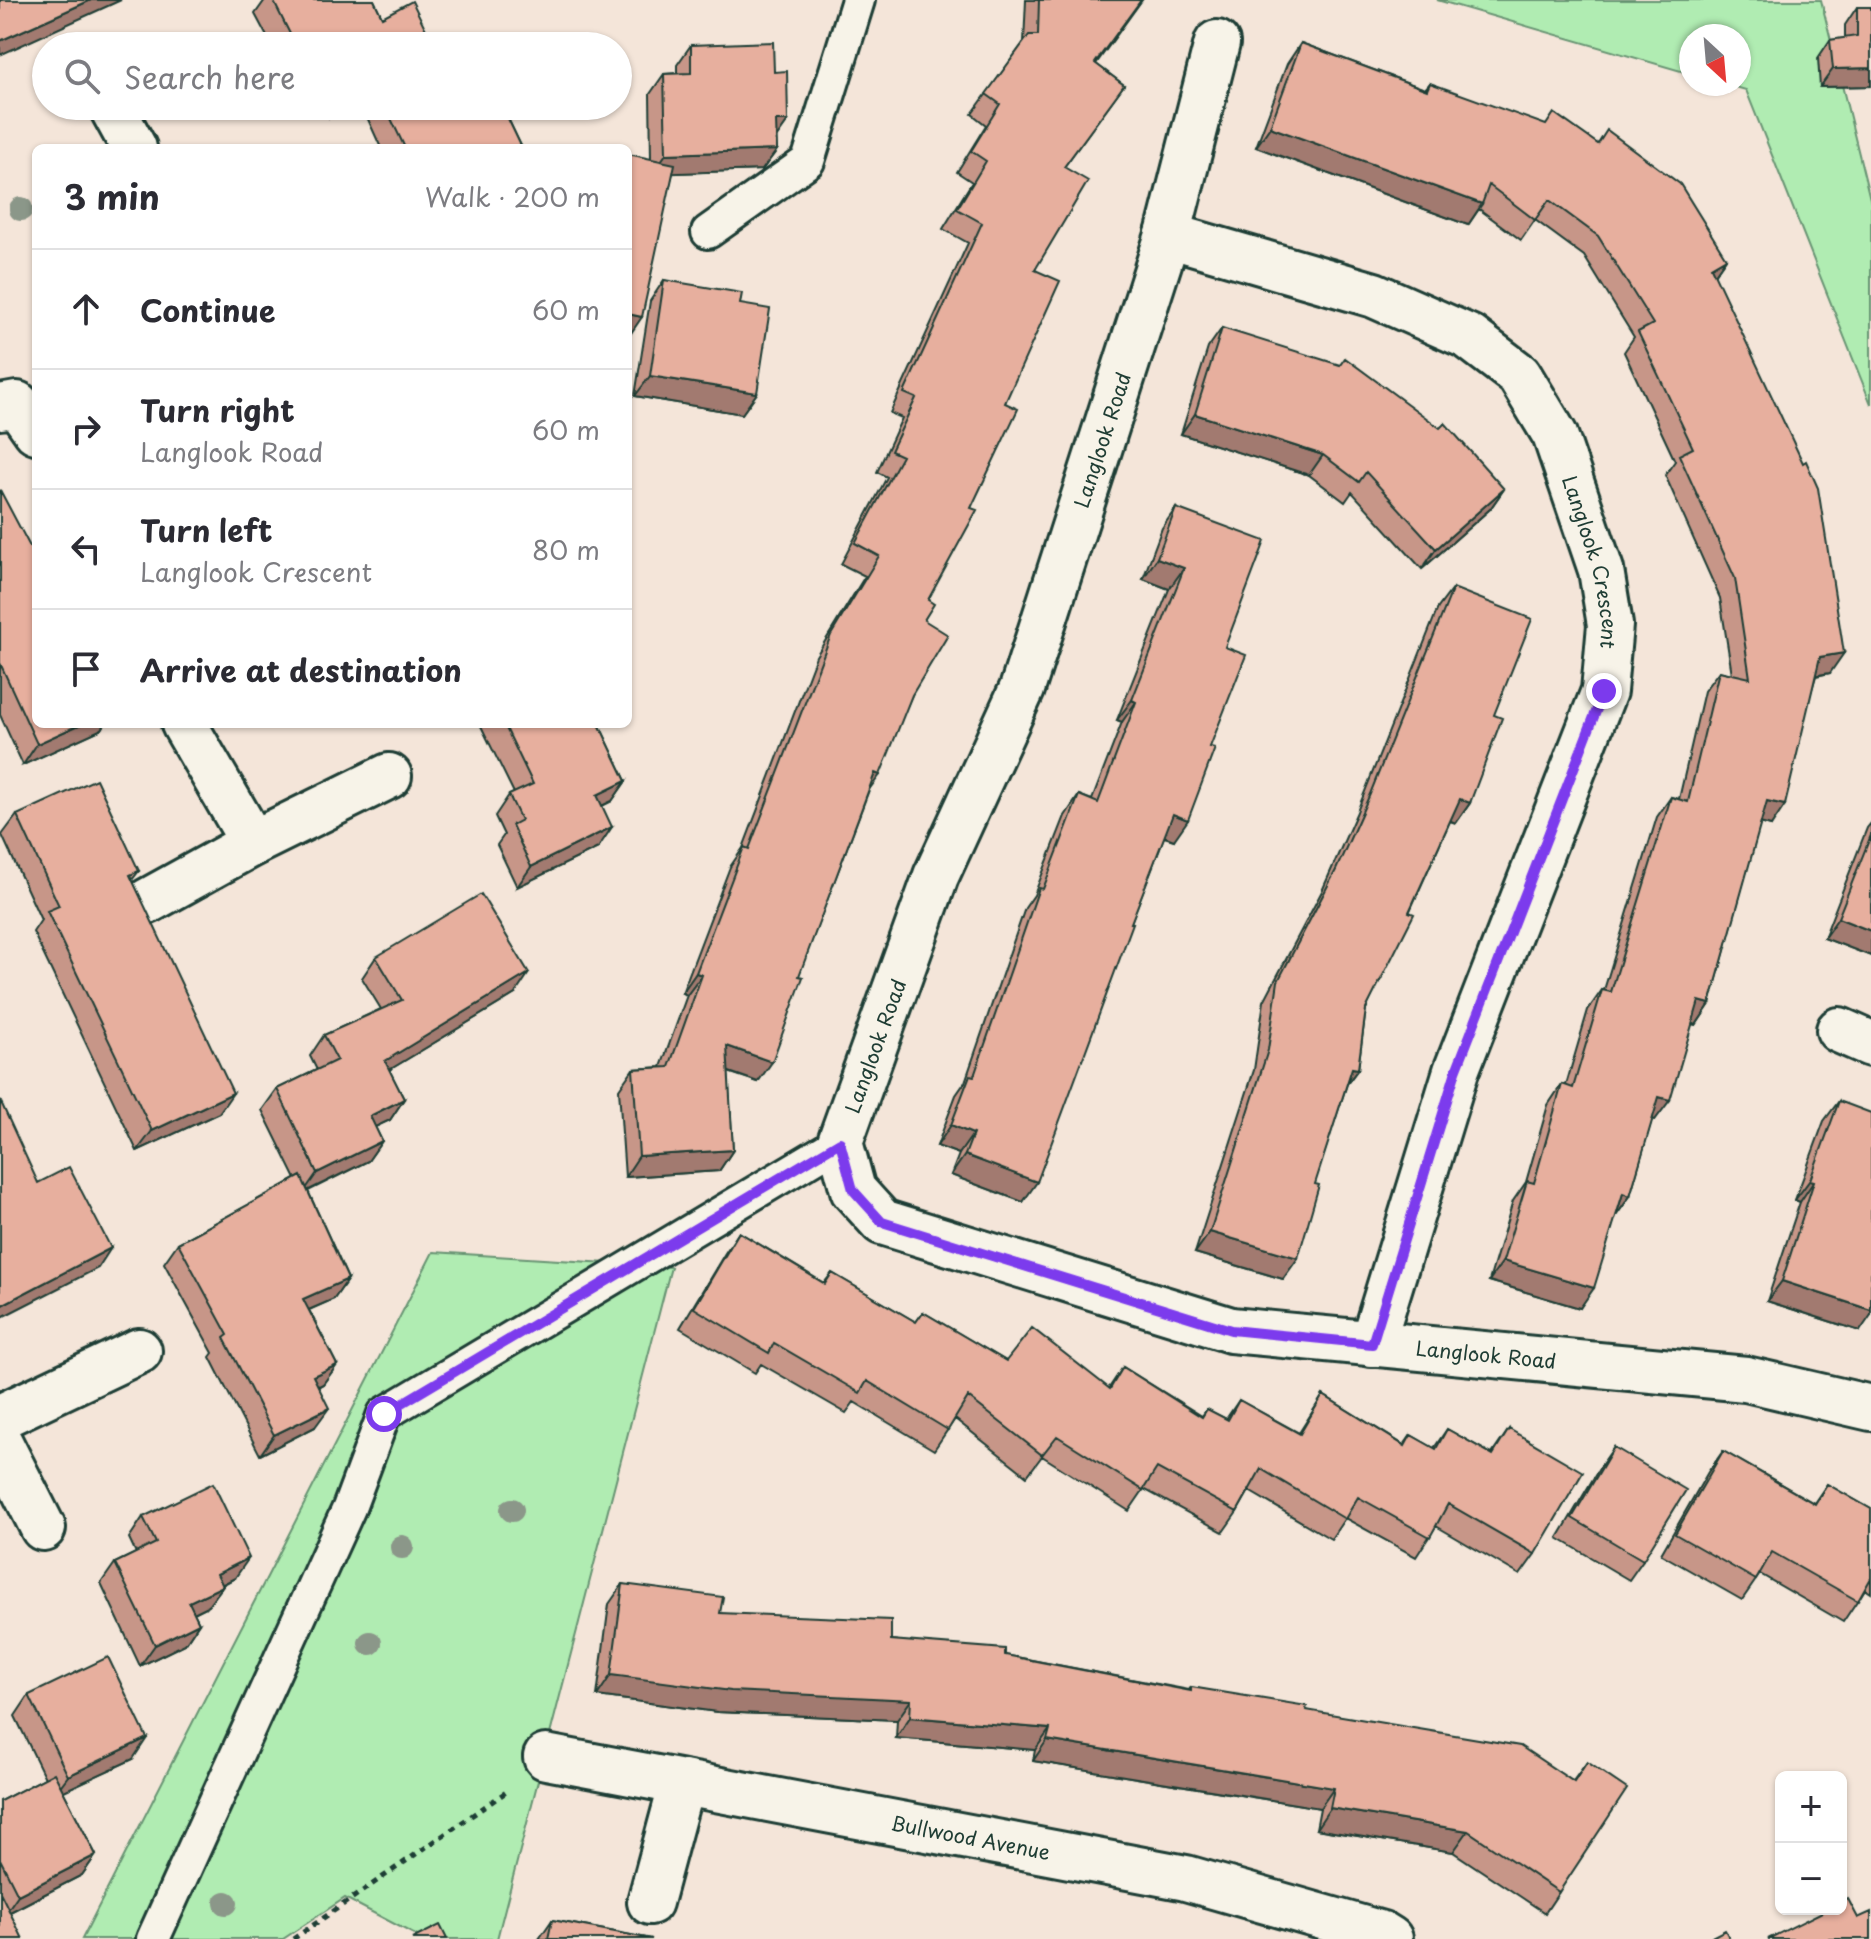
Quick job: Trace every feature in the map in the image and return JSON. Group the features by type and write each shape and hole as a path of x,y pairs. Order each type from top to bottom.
{"street":[{"name":"Langlook Road","path":"1217,43 1168,235 1022,689 936,876 840,1142 853,1190 882,1222 1231,1330 1746,1379 1871,1408"},
{"path":"119,120 132,144"},
{"name":"Langlook Crescent","path":"1168,235 1374,295 1469,337 1519,375 1555,435 1601,570 1610,625 1604,691 1456,1071 1372,1344"},
{"path":"186,728 253,843"},
{"path":"148,901 253,843 389,776"},
{"path":"0,1417 139,1351"},
{"path":"0,1443 43,1528"},
{"name":"Bullwood Avenue","path":"546,1757 1186,1878 1382,1934 1390,1939"},
{"path":"650,1902 682,1783"}],"lane":[{"path":"708,232 808,161 858,0"},
{"path":"153,1939 349,1508 384,1414 840,1142"}],"path":[{"path":"293,1939 523,1780 546,1757"}],"green space":[{"path":"1437,0 1821,0 1871,203 1871,404 1748,96 1751,96 1751,24 1679,24 1679,71"},
{"path":"433,1252 671,1267 497,1939 423,1939 345,1898 283,1939 82,1939"}],"building":[{"path":"0,0 91,0 0,41"},
{"path":"273,0 374,0 382,17 412,1 427,32 289,32"},
{"path":"1039,0 1141,0 1095,63 1124,85 1064,167 1088,181 1035,270 1060,281 1005,403 1018,409 971,508 977,510 928,600 934,604 924,620 948,635 912,695 880,775 875,773 799,976 803,977 772,1062 727,1046 733,1150 639,1156 633,1069 669,1067 702,975 696,973 744,847 749,849 831,635 879,556 855,543 902,456 891,451 916,398 904,393 982,223 957,209 986,161 971,151 1000,104 986,94 1029,35 1038,35"},
{"path":"1857,7 1871,7 1871,68 1833,69 1830,40 1857,36"},
{"path":"773,42 774,72 787,71 788,121 776,121 777,150 666,154 664,74 691,73 691,45"},
{"path":"1301,43 1427,90 1430,83 1546,125 1554,113 1598,144 1607,130 1680,184 1726,258 1711,267 1803,463 1806,461 1818,488 1844,653 1820,657 1785,805 1767,801 1710,1004 1699,1001 1670,1100 1659,1097 1630,1196 1623,1193 1594,1288 1503,1261 1527,1181 1534,1183 1562,1084 1573,1088 1602,990 1611,992 1671,797 1688,802 1719,671 1750,678 1735,578 1679,455 1693,448 1638,332 1653,324 1598,236 1549,200 1535,220 1489,185 1482,204 1270,127"},
{"path":"392,120 509,120 520,144 403,144"},
{"path":"632,155 675,164 642,317 632,315"},
{"path":"664,280 742,293 740,304 770,309 757,393 650,376"},
{"path":"1222,328 1340,365 1345,358 1440,428 1445,423 1504,489 1436,549 1366,472 1359,482 1323,455 1195,414"},
{"path":"0,490 32,550 32,728 72,728 37,744 0,663"},
{"path":"1176,508 1265,541 1225,647 1246,655 1210,747 1215,748 1188,820 1173,814 1037,1182 965,1155 973,1134 951,1125 970,1075 974,1076 1039,888 1043,889 1079,795 1098,803 1136,702 1132,700 1184,568 1157,558"},
{"path":"1453,588 1532,619 1494,715 1502,718 1470,803 1460,799 1409,912 1414,914 1366,1009 1358,1069 1352,1068 1315,1184 1319,1185 1298,1258 1210,1232 1268,1050 1278,981 1336,870 1370,794"},
{"path":"506,728 601,728 626,781 597,795 612,827 531,867 512,825 521,820 509,795 533,784"},
{"path":"96,779 139,871 130,875 233,1093 152,1131 47,911 59,906 17,815"},
{"path":"1871,835 1871,931 1838,918"},
{"path":"481,894 529,973 385,1061 404,1099 370,1116 382,1141 317,1173 277,1089 337,1060 324,1035 402,1000 376,957"},
{"path":"0,1100 38,1183 69,1167 111,1248 0,1306"},
{"path":"1839,1101 1871,1113 1871,1310 1782,1281 1814,1181 1810,1180"},
{"path":"301,1176 348,1279 303,1299 337,1365 313,1376 329,1408 274,1435 224,1338 228,1335 178,1243"},
{"path":"739,1232 825,1284 832,1273 916,1322 923,1312 1006,1361 1032,1328 1110,1389 1123,1367 1202,1417 1207,1409 1228,1420 1239,1400 1300,1434 1323,1395 1405,1446 1411,1435 1436,1449 1447,1429 1493,1455 1509,1429 1583,1472 1535,1554 1448,1504 1430,1537 1358,1497 1345,1519 1261,1469 1237,1512 1157,1468 1143,1490 1057,1436 1042,1455 968,1397 948,1430 867,1381 860,1393 774,1343 769,1353 694,1308"},
{"path":"1614,1447 1686,1490 1643,1560 1572,1518"},
{"path":"1723,1451 1815,1504 1827,1484 1871,1509 1871,1578 1858,1601 1772,1552 1756,1580 1675,1534"},
{"path":"213,1483 249,1558 217,1574 223,1586 189,1602 199,1623 155,1645 115,1563 156,1543 143,1517"},
{"path":"623,1584 723,1597 720,1613 891,1620 891,1640 1005,1649 1005,1655 1191,1691 1191,1687 1307,1706 1306,1710 1520,1746 1574,1782 1587,1762 1627,1789 1559,1892 1468,1831 1330,1808 1334,1788 1047,1740 1050,1729 910,1717 911,1700 731,1691 611,1675"},
{"path":"108,1657 147,1738 68,1776 29,1695"},
{"path":"54,1773 96,1855 18,1895 0,1859 0,1801"},
{"path":"0,1892 23,1939 0,1939"},
{"path":"1847,1899 1858,1918 1871,1912 1871,1939 1768,1939 1816,1915 1847,1915"},
{"path":"552,1920 652,1939 548,1939"},
{"path":"440,1925 447,1939 412,1939"},
{"path":"1725,1930 1730,1939 1708,1939"}],"route":[{"path":"384,1414 840,1142 853,1190 882,1222 1231,1330 1372,1344 1456,1071 1604,691"}]}
